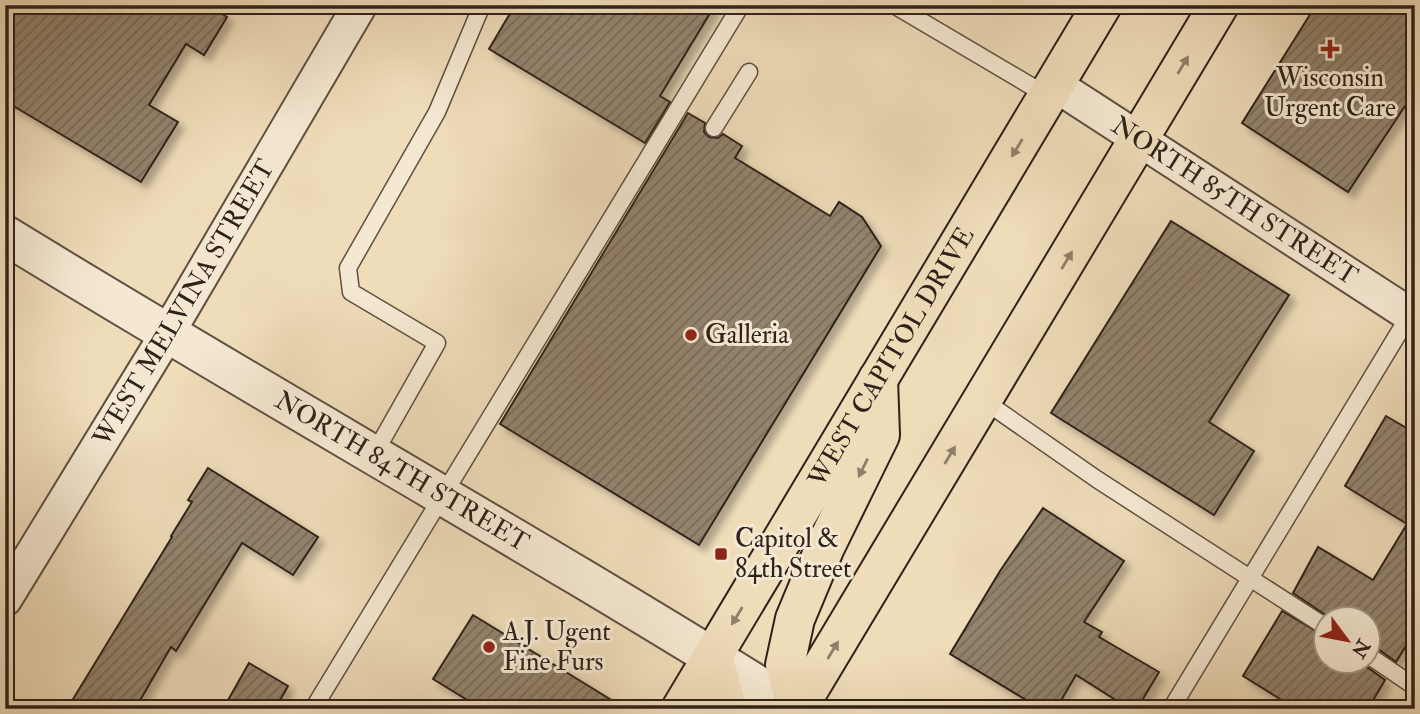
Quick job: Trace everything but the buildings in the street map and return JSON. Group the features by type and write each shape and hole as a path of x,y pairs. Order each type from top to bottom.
{"main road":[{"name":"WEST CAPITOL DRIVE","path":"681,709 1102,5"},
{"path":"797,709 1219,5"},
{"path":"797,709 785,665 795,619 825,547 880,435 878,380"},
{"path":"713,656 726,700 722,709"}],"street":[{"name":"WEST MELVINA STREET","path":"5,599 167,334 359,5"},
{"name":"NORTH 85TH STREET","path":"1051,90 1140,138 1413,313"},
{"name":"NORTH 84TH STREET","path":"5,235 167,334 713,656 797,709"}],"lane":[{"path":"373,456 437,343 351,292 348,268 437,112 482,5"},
{"path":"313,709 741,5"},
{"path":"894,5 1051,90"},
{"path":"714,128 749,72"},
{"path":"1171,709 1413,313"},
{"path":"983,400 1098,480 1312,618"},
{"path":"1382,666 1415,687"}],"place":[{"name":"Wisconsin Urgent Care","path":"1330,49"},
{"name":"Galleria","path":"691,335"},
{"name":"Capitol & 84th Street","path":"721,554"},
{"name":"A.J. Ugent Fine Furs","path":"489,647"}]}
